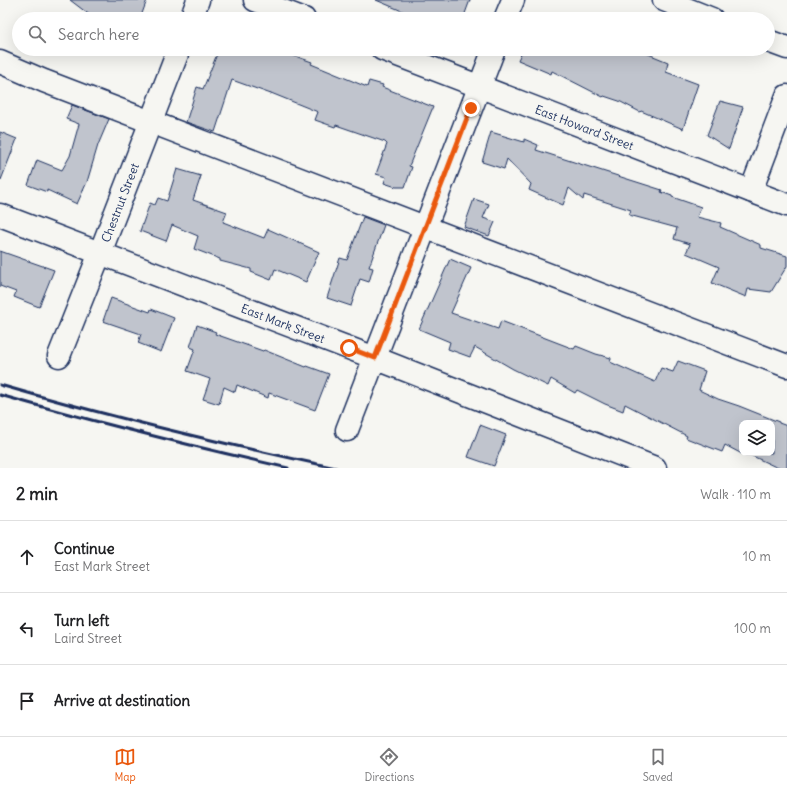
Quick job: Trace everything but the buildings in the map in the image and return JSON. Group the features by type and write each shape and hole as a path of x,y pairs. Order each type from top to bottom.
{"street":[{"path":"194,12 198,0"},
{"path":"255,0 286,12"},
{"path":"508,12 513,0"},
{"path":"664,0 694,12"},
{"path":"775,44 787,48"},
{"name":"Chestnut Street","path":"59,356 176,56"},
{"name":"East Howard Street","path":"401,56 787,205"},
{"path":"347,430 491,56"},
{"path":"0,62 44,81 787,366"},
{"path":"750,191 787,96"},
{"name":"East Mark Street","path":"0,215 375,358 655,468"}],"railway":[{"path":"0,385 167,430 336,468"},
{"path":"0,395 71,415 288,468"}],"route":[{"path":"349,348 375,358 471,108"}]}
